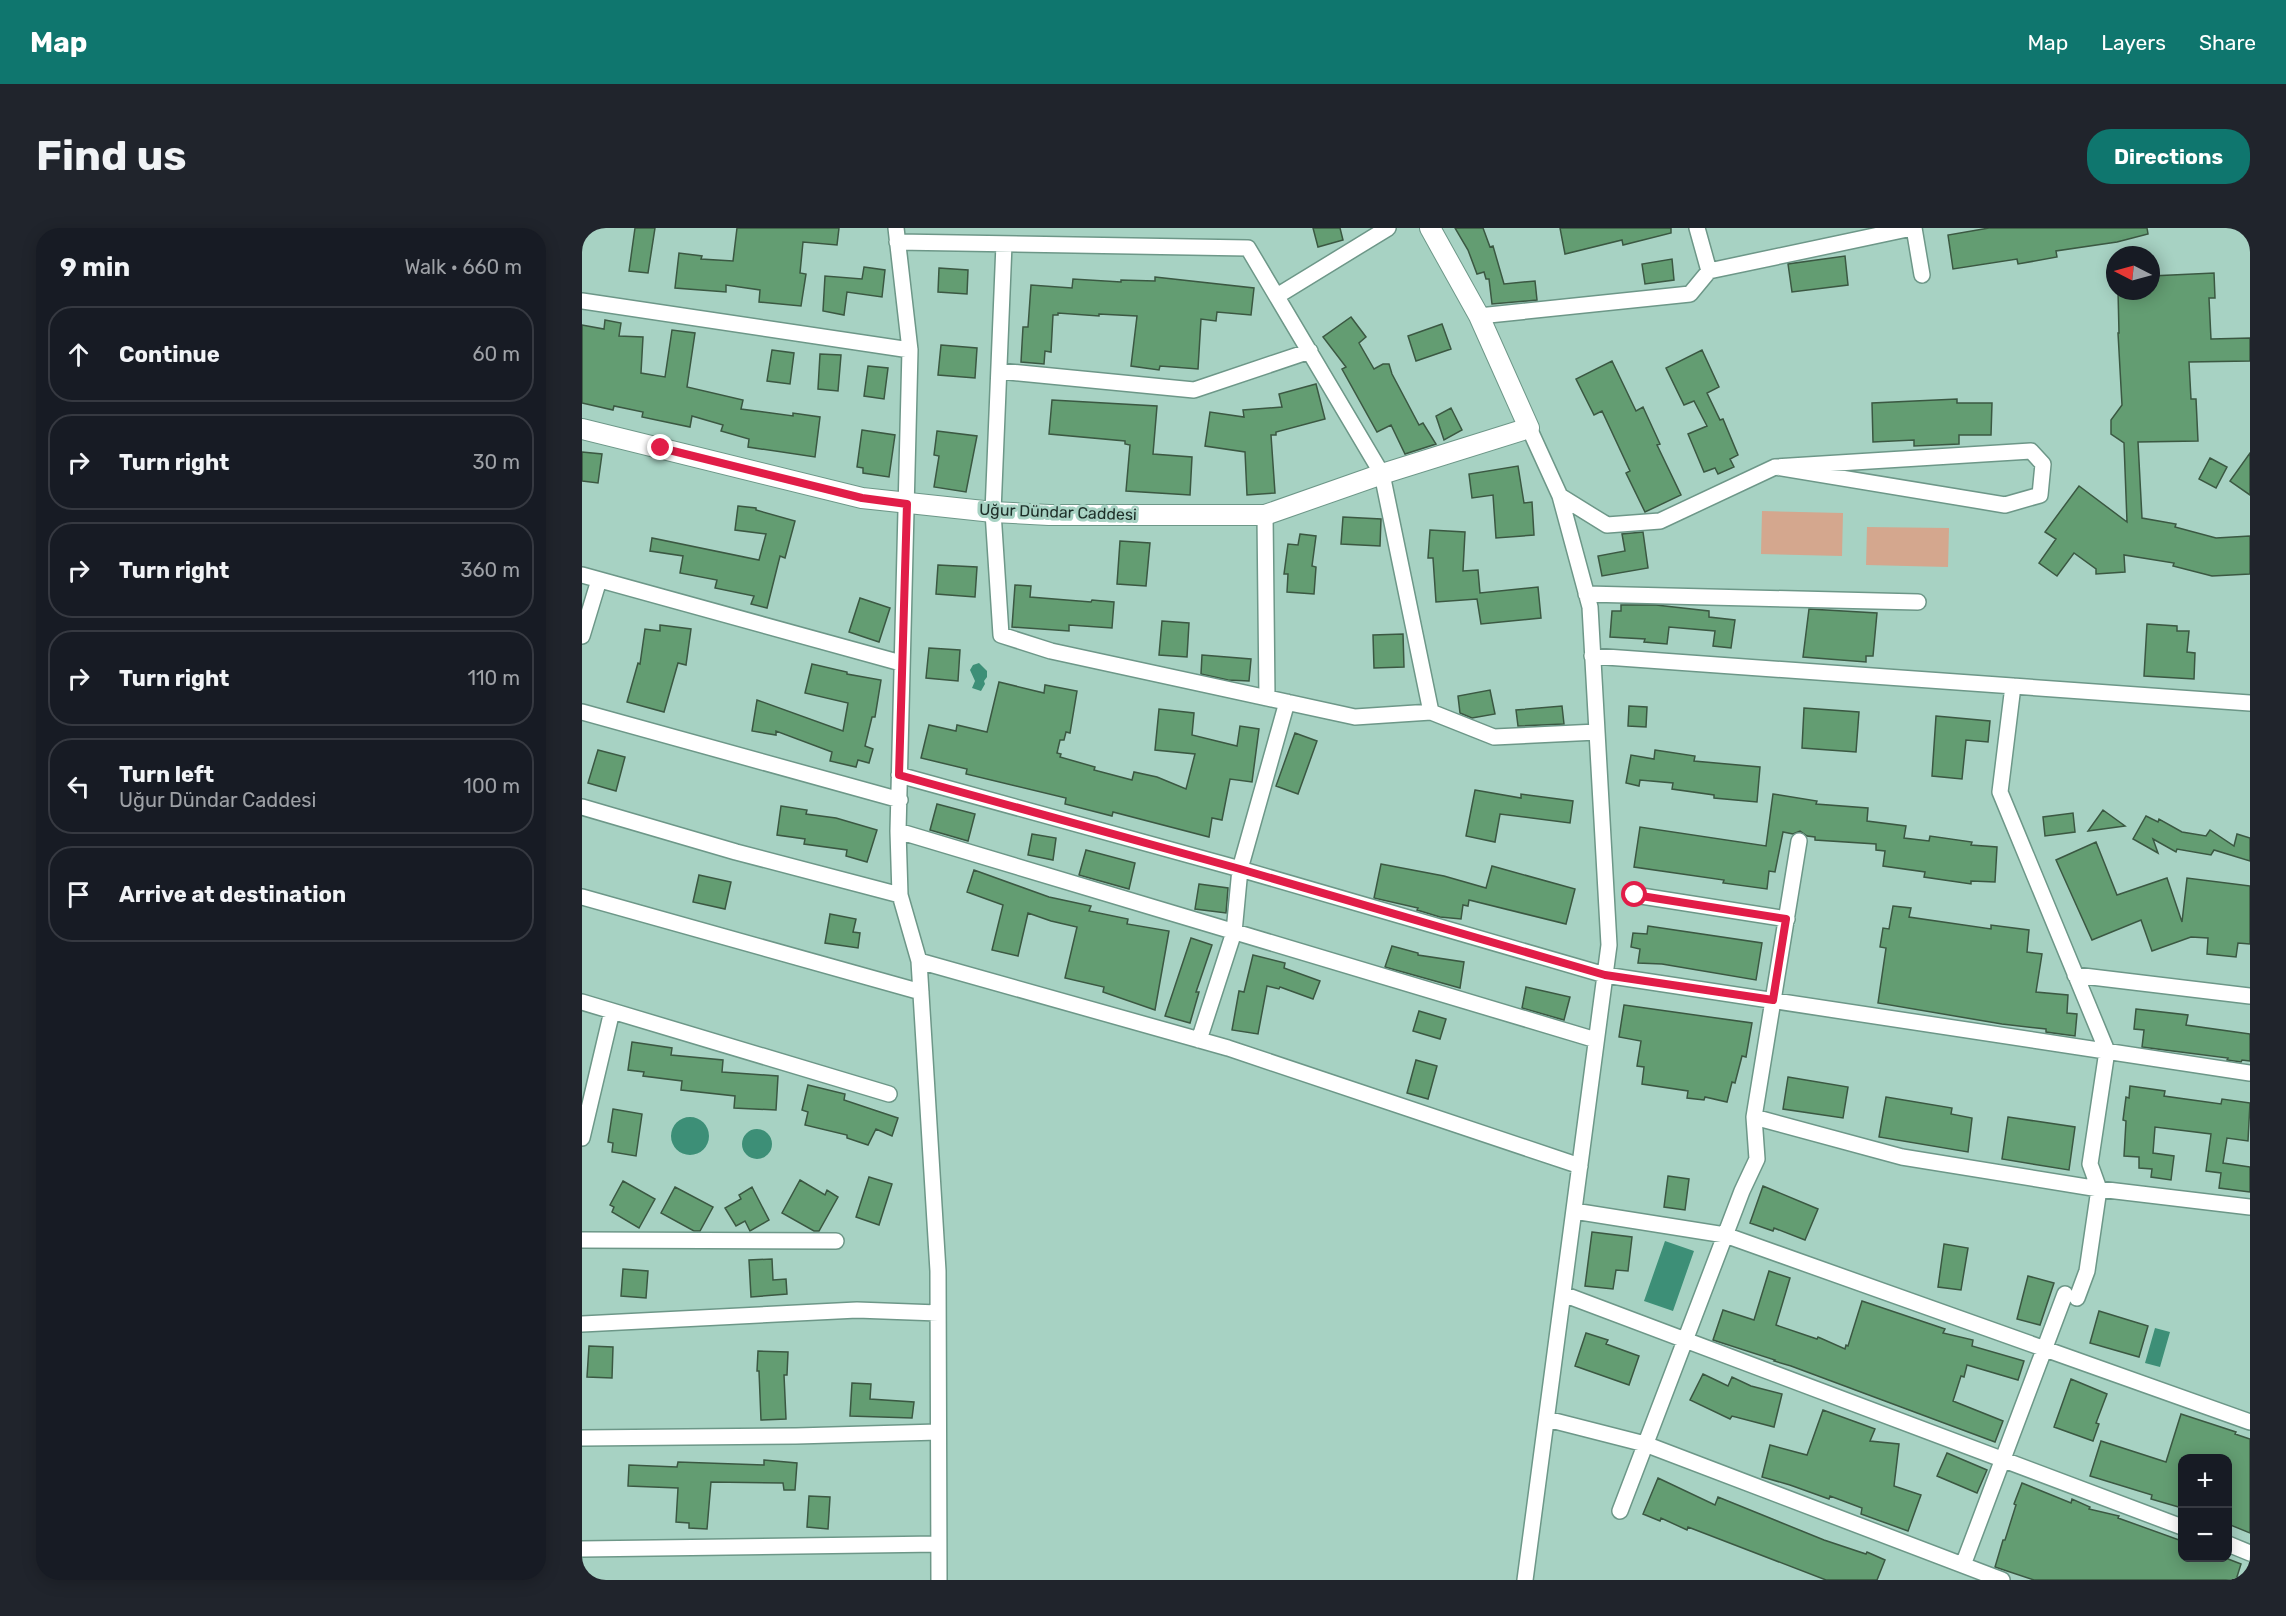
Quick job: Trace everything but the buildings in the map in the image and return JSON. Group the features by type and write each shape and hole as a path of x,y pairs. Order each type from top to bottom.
{"street":[{"path":"1277,296 1388,228"},
{"path":"1430,228 1479,316 1560,496 1590,607 1609,945 1526,1580"},
{"path":"1696,228 1709,271"},
{"path":"1479,316 1690,294 1709,271 1913,228 1922,275"},
{"path":"939,1580 938,1271 919,961 900,895 898,831 901,663 910,350 896,235 1004,244 1248,248 1382,474 1431,712"},
{"path":"1004,244 993,512 1001,634 1051,651 1355,717 1431,712 1494,736 1597,732"},
{"path":"582,301 910,350"},
{"path":"999,371 1194,390 1310,351"},
{"name":"Uğur Dündar Caddesi","path":"582,429 862,498 993,512 1049,515 1264,514 1529,428"},
{"path":"1560,496 1607,525 1660,521 1775,467 2031,451 2043,464 2040,495 2005,505 1775,467"},
{"path":"1264,514 1267,698"},
{"path":"582,574 901,663"},
{"path":"582,636 599,580"},
{"path":"1586,594 1918,602"},
{"path":"1592,656 2250,703"},
{"path":"1963,1565 2044,1349 2071,1296 2087,1271 2099,1189 2090,1164 2107,1051 2000,792 2013,686"},
{"path":"1199,1040 1234,932 1240,869 1287,702"},
{"path":"582,712 900,800"},
{"path":"899,775 1240,869 1605,975 2250,1073"},
{"path":"582,807 736,852 900,895"},
{"path":"898,831 1596,1040"},
{"path":"1620,1511 1742,1191 1757,1159 1754,1117 1799,842"},
{"path":"1635,895 1786,919"},
{"path":"582,897 921,992"},
{"path":"919,961 1199,1040 1580,1166"},
{"path":"2075,975 2250,996"},
{"path":"582,1002 889,1094"},
{"path":"582,1138 612,1011"},
{"path":"1754,1117 1902,1157 2099,1189 2250,1207"},
{"path":"1574,1211 1725,1235 2250,1422"},
{"path":"582,1240 836,1241"},
{"path":"1563,1294 2178,1526"},
{"path":"582,1324 857,1310 938,1313"},
{"path":"1547,1419 1645,1444 2002,1580"},
{"path":"582,1438 938,1432"},
{"path":"582,1549 939,1544"},
{"path":"2232,1546 2250,1553"}],"shaded area":[{"path":"1762,511 1843,513 1842,556 1761,554"},
{"path":"1867,527 1949,528 1948,567 1866,565"},
{"path":"979,663 987,671 985,684 981,691 972,688 975,681 970,670 973,665"},
{"path":"690,1117 703,1123 709,1136 703,1149 690,1155 677,1149 671,1136 677,1123"},
{"path":"757,1129 763,1130 771,1138 771,1150 763,1158 757,1159 751,1158 743,1150 742,1144 743,1138 751,1130"},
{"path":"1665,1241 1694,1251 1673,1311 1644,1301"},
{"path":"2155,1328 2170,1332 2160,1367 2145,1363"}],"route":[{"path":"661,448 862,498 907,504 899,775 1240,869 1605,975 1773,1000 1786,919 1635,895"}]}
